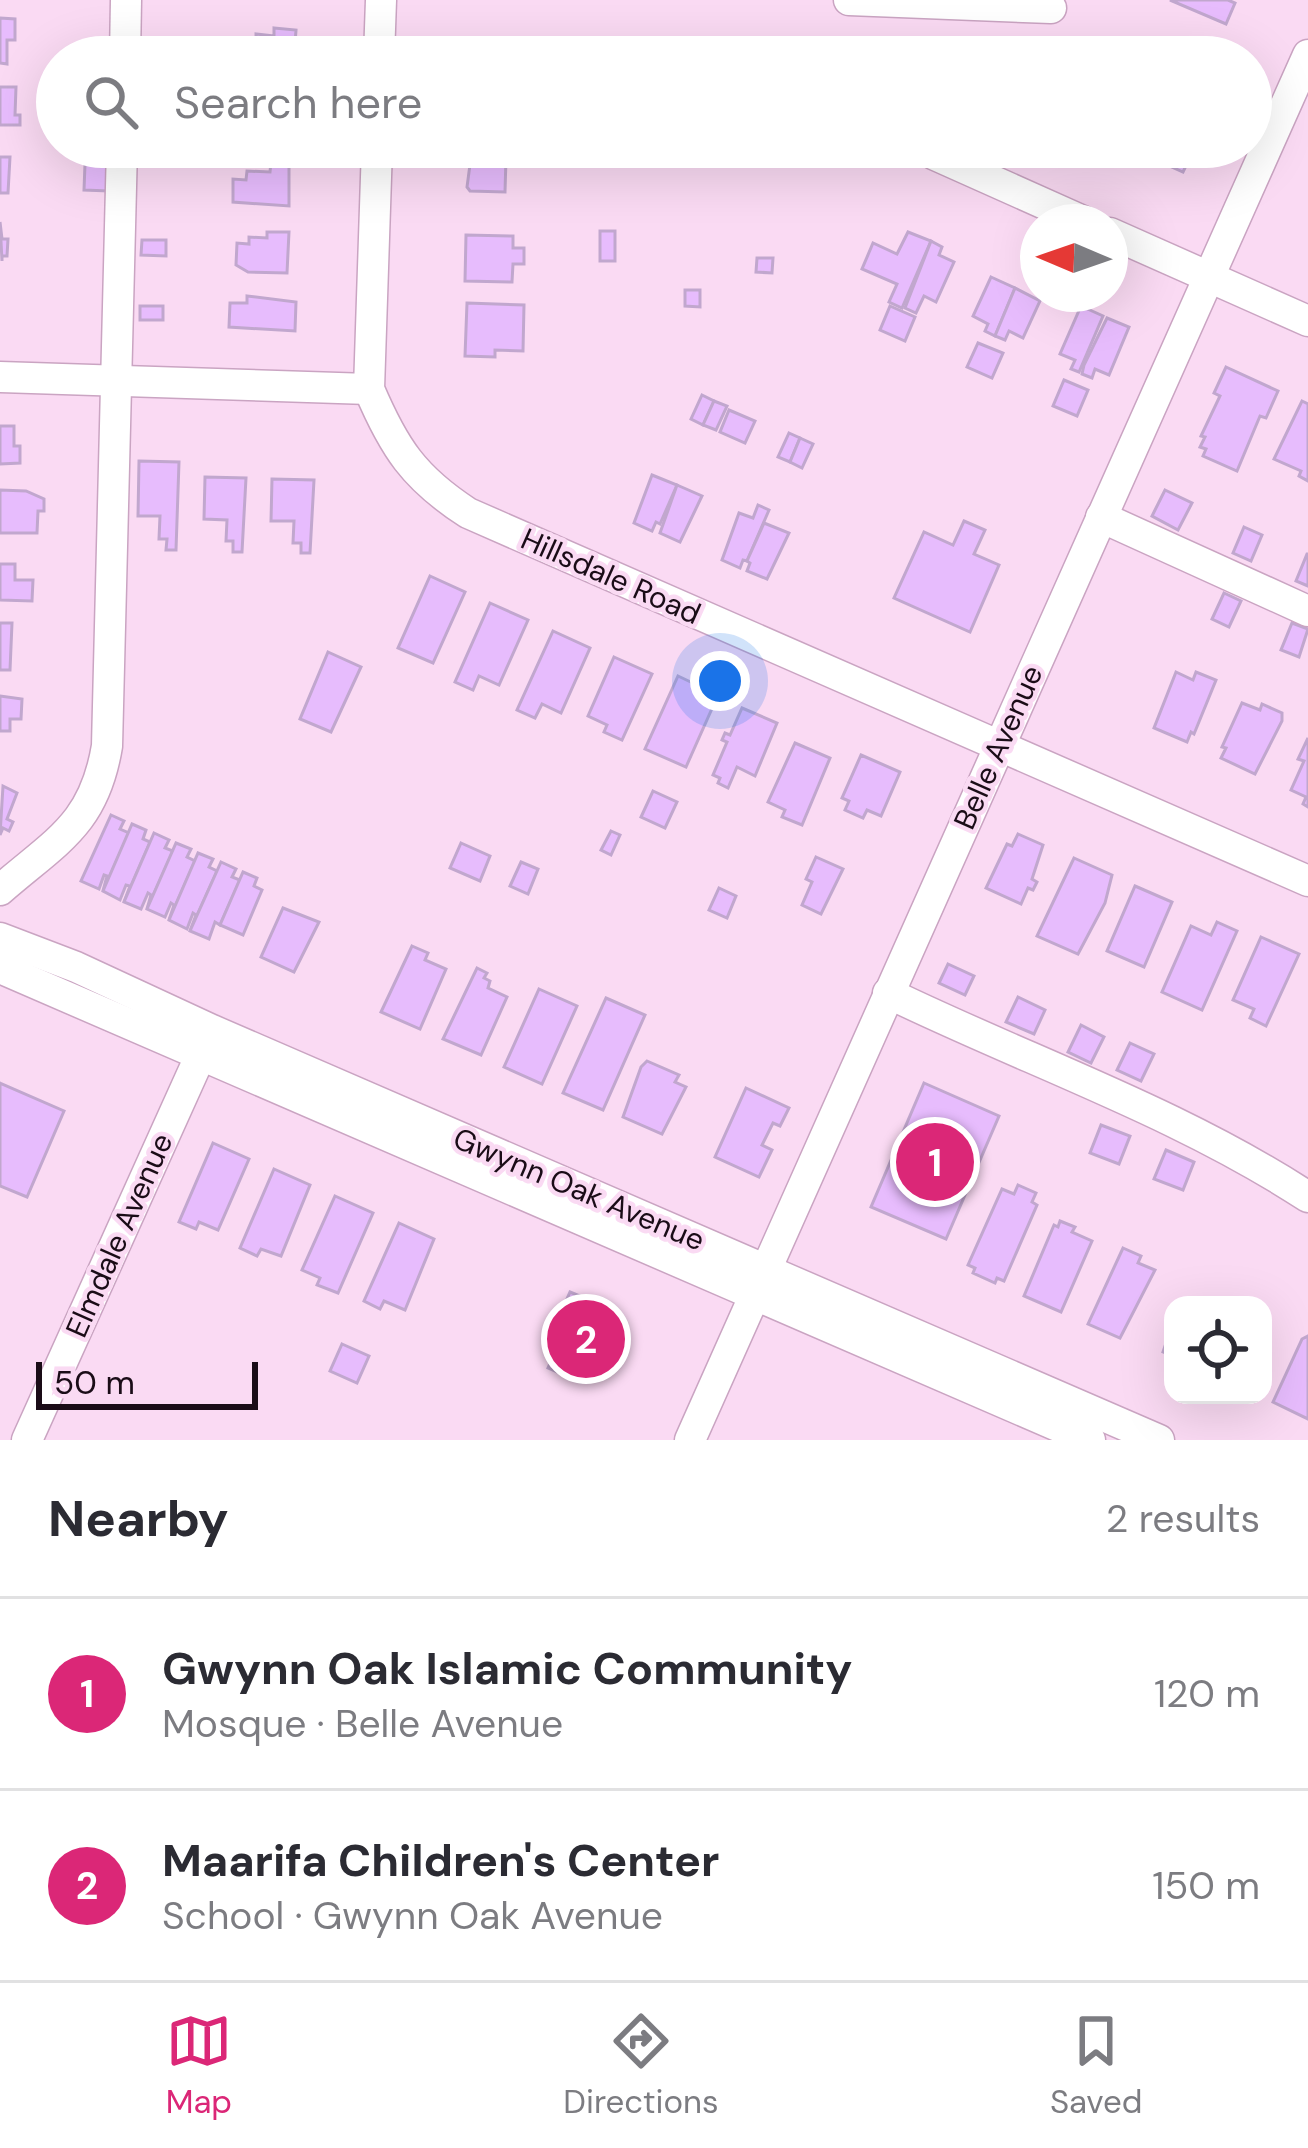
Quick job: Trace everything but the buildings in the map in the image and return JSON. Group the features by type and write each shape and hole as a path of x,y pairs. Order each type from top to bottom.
{"street":[{"path":"125,36 126,0"},
{"path":"380,36 381,0"},
{"path":"849,0 1051,8"},
{"name":"Belle Avenue","path":"1272,138 1308,56"},
{"path":"0,890 80,820 101,781 106,746 121,168"},
{"path":"0,376 370,389 376,168"},
{"path":"964,168 1045,204"},
{"name":"Belle Avenue","path":"690,1440 1259,168"},
{"path":"1128,241 1308,321"},
{"name":"Hillsdale Road","path":"370,389 406,459 430,488 468,513 1308,881"},
{"path":"1101,517 1308,611"},
{"name":"Gwynn Oak Avenue","path":"0,938 76,967 206,1042"},
{"name":"Gwynn Oak Avenue","path":"0,968 206,1042 760,1282 1159,1440"},
{"path":"888,994 1184,1128 1308,1197"},
{"name":"Elmdale Avenue","path":"27,1440 206,1042"},
{"name":"Gwynn Oak Avenue","path":"760,1282 1090,1440"}],"place":[{"name":"Gwynn Oak Islamic Community","path":"935,1162"},
{"name":"Maarifa Children's Center","path":"586,1339"}]}
